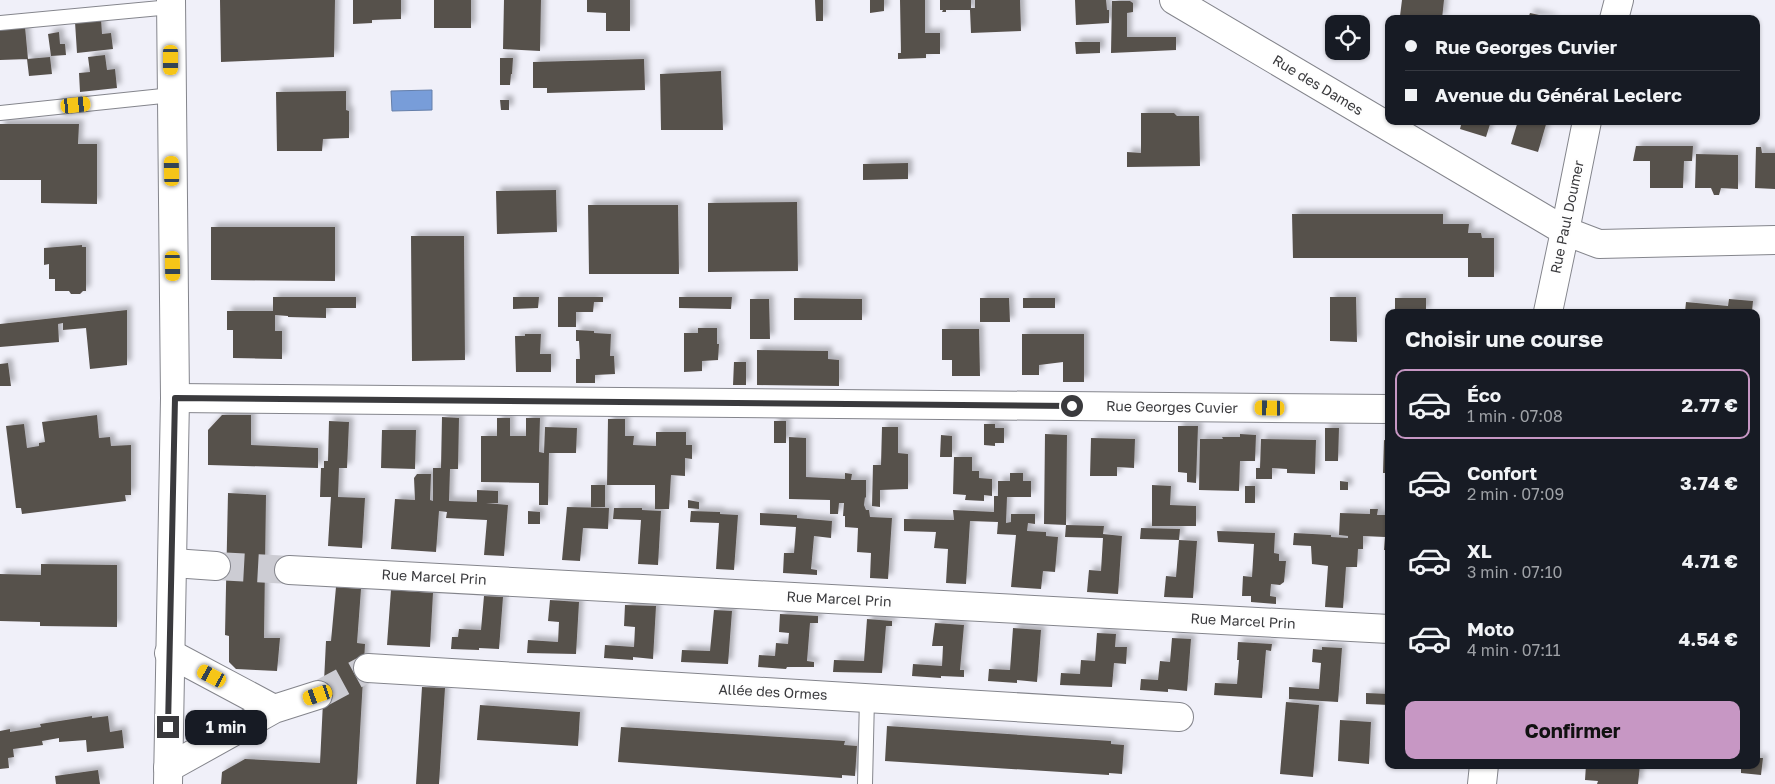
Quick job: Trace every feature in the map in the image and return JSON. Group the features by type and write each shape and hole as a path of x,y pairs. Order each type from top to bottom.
{"street":[{"name":"Rue des Dames","path":"1174,0 1385,125"},
{"path":"1615,15 1619,0"},
{"path":"168,776 175,398 171,4"},
{"name":"Rue des Dames","path":"1386,125 1565,231 1600,244 1775,240"},
{"name":"Rue Paul Doumer","path":"1549,309 1586,125"},
{"name":"Rue Georges Cuvier","path":"175,398 1385,409"},
{"path":"173,564 216,566"},
{"name":"Rue Marcel Prin","path":"289,570 1385,629"},
{"path":"170,653 274,709"},
{"name":"Allée des Ormes","path":"368,668 1179,717"},
{"path":"168,776 274,709 318,695"},
{"path":"1482,784 1484,769"}],"lane":[{"path":"0,22 171,4"},
{"path":"0,113 172,95"},
{"path":"865,784 867,698"}],"water":[{"path":"432,90 432,110 392,111 391,91"}],"building":[{"path":"220,0 335,0 334,57 221,62"},
{"path":"353,0 401,0 401,19 372,20 372,23 353,24"},
{"path":"434,0 471,0 471,28 434,28"},
{"path":"504,0 541,0 540,51 503,49"},
{"path":"587,0 630,0 630,31 606,31 606,13 587,12"},
{"path":"815,0 823,0 823,21 816,21"},
{"path":"870,0 884,0 884,11 870,13"},
{"path":"900,0 925,0 925,33 940,33 940,54 926,54 926,58 898,59 898,53 901,53"},
{"path":"940,0 971,0 971,8 975,8 975,0 1020,0 1021,31 971,33 970,10 946,10 946,12 942,12 943,10 940,10"},
{"path":"1075,0 1106,0 1107,10 1109,10 1109,23 1076,25"},
{"path":"1402,0 1444,0 1442,15 1400,15"},
{"path":"1112,1 1130,1 1133,3 1133,12 1127,13 1127,37 1176,37 1176,50 1111,53"},
{"path":"101,19 102,34 111,33 113,49 77,53 75,22"},
{"path":"25,27 28,59 0,60 0,30"},
{"path":"59,32 60,44 65,44 66,55 51,56 48,34"},
{"path":"1075,42 1100,42 1100,53 1076,54"},
{"path":"105,55 107,70 115,69 117,88 80,92 79,73 90,72 88,57"},
{"path":"50,57 52,74 29,76 27,59"},
{"path":"500,58 513,58 510,85 500,85"},
{"path":"644,59 645,90 547,93 547,88 533,88 533,62"},
{"path":"721,71 723,130 661,130 660,74"},
{"path":"346,91 346,110 349,111 349,138 323,139 322,151 277,151 276,92"},
{"path":"500,100 509,100 509,110 501,110"},
{"path":"1141,113 1174,113 1177,116 1199,116 1200,166 1127,167 1127,152 1141,153"},
{"path":"0,124 79,124 78,144 97,144 97,204 41,203 41,180 0,180"},
{"path":"1461,125 1490,125 1486,137 1460,129"},
{"path":"1517,125 1546,125 1538,152 1511,144"},
{"path":"1636,146 1693,146 1692,161 1684,161 1683,188 1650,188 1650,161 1633,161"},
{"path":"1756,147 1761,147 1762,153 1775,153 1775,189 1755,188"},
{"path":"1696,154 1738,155 1738,189 1721,188 1719,195 1714,195 1711,188 1695,188"},
{"path":"908,163 908,179 863,180 863,164"},
{"path":"556,190 557,232 497,234 496,191"},
{"path":"797,202 798,271 708,272 708,203"},
{"path":"588,205 678,205 679,274 589,274"},
{"path":"1292,214 1443,214 1443,224 1469,224 1468,233 1481,233 1482,238 1494,238 1494,277 1468,277 1468,258 1293,258"},
{"path":"211,227 335,227 335,281 211,280"},
{"path":"411,236 464,236 465,360 412,361"},
{"path":"82,245 82,247 86,247 86,291 80,294 71,294 69,291 55,291 55,279 49,279 49,264 44,265 44,248"},
{"path":"273,297 356,297 356,308 326,308 326,318 275,315 275,331 282,331 282,359 233,358 233,330 227,330 227,311 273,311"},
{"path":"513,297 539,297 538,308 513,309"},
{"path":"558,297 603,297 603,302 594,302 593,312 576,312 576,327 558,327"},
{"path":"679,297 732,297 731,309 679,308"},
{"path":"1330,297 1356,297 1357,342 1330,341"},
{"path":"794,298 862,299 862,320 794,320"},
{"path":"980,298 1009,298 1010,322 980,322"},
{"path":"1023,298 1055,298 1055,308 1023,308"},
{"path":"1395,298 1426,298 1426,309 1395,309"},
{"path":"750,299 769,299 770,339 750,339"},
{"path":"1729,299 1753,301 1752,309 1685,309 1686,302 1728,306"},
{"path":"127,310 127,365 90,369 86,328 63,330 63,323 58,324 59,342 0,347 0,324"},
{"path":"698,328 717,328 718,360 702,361 702,371 684,372 684,333 698,333"},
{"path":"942,329 979,329 980,376 952,376 952,360 942,360"},
{"path":"576,330 611,334 610,356 614,356 615,374 595,375 595,383 576,383 576,359 580,359 579,341 576,341"},
{"path":"525,334 541,334 540,354 551,354 551,372 516,372 515,336 525,336"},
{"path":"1022,334 1084,334 1084,382 1063,382 1063,362 1039,365 1039,375 1022,375"},
{"path":"757,350 828,351 828,359 839,360 839,386 757,385"},
{"path":"734,362 746,362 746,385 733,385"},
{"path":"8,363 11,386 0,386 0,364"},
{"path":"97,415 99,438 110,437 111,446 131,445 131,495 125,495 126,501 22,514 21,508 16,508 6,426 24,424 27,448 39,446 39,443 45,442 42,422"},
{"path":"222,415 251,415 251,445 318,448 318,468 208,465 208,430"},
{"path":"442,417 459,418 458,469 450,469 449,501 477,502 477,490 498,491 498,503 486,503 508,505 504,556 484,555 487,520 446,518 447,512 439,511 436,552 391,549 395,499 415,500 414,478 417,474 431,474 430,500 433,501 433,468 441,468"},
{"path":"497,418 510,418 510,436 526,436 526,418 540,418 539,452 544,453 545,427 577,428 576,453 549,453 548,505 539,505 539,483 481,482 481,436 497,436"},
{"path":"608,419 625,419 625,436 634,436 633,445 656,446 656,432 686,432 686,445 692,445 692,459 685,458 685,476 671,475 669,509 655,509 655,485 607,485"},
{"path":"329,421 349,422 347,468 339,468 338,497 365,498 362,548 328,546 331,497 320,497 321,468 324,468 324,461 328,461"},
{"path":"774,421 786,421 786,443 774,443"},
{"path":"984,424 995,424 995,428 1004,428 1004,443 995,443 995,446 984,445"},
{"path":"1178,426 1198,426 1196,483 1187,482 1187,473 1178,472"},
{"path":"882,427 898,427 898,453 908,454 908,489 880,490 880,507 872,506 873,465 881,465"},
{"path":"1325,428 1339,428 1338,461 1325,461"},
{"path":"382,430 416,430 415,469 381,468"},
{"path":"1045,434 1067,435 1066,525 1044,524"},
{"path":"1240,434 1256,435 1255,461 1240,461 1239,491 1199,490 1200,439 1240,437"},
{"path":"941,435 952,436 952,457 940,457"},
{"path":"789,437 806,438 806,477 845,479 845,473 852,474 851,480 866,480 864,505 866,510 869,510 870,517 892,518 888,579 870,578 871,553 857,552 858,528 845,527 845,516 843,516 844,503 839,503 838,514 830,514 830,500 789,499"},
{"path":"1091,438 1135,439 1134,468 1117,467 1117,476 1090,476"},
{"path":"1261,439 1316,440 1315,474 1287,473 1287,469 1272,468 1272,479 1256,479 1256,468 1260,468"},
{"path":"1384,440 1385,473 1383,473"},
{"path":"954,457 972,457 972,471 979,471 979,478 992,479 992,496 984,495 984,501 965,500 966,495 953,494"},
{"path":"1010,473 1023,473 1023,481 1031,481 1031,497 1007,497 1006,523 1011,522 1011,514 1035,514 1035,524 1028,523 1027,531 1046,532 1046,536 1058,537 1055,572 1043,571 1041,589 1011,587 1016,535 997,534 998,522 970,521 966,584 946,583 948,549 934,548 936,532 904,531 904,519 954,520 953,510 994,512 994,496 998,496 998,481 1010,481"},
{"path":"1340,481 1348,482 1348,490 1340,490"},
{"path":"591,485 605,485 605,507 591,507"},
{"path":"1152,485 1171,486 1170,505 1196,506 1196,526 1152,526"},
{"path":"1245,486 1255,486 1255,503 1245,503"},
{"path":"228,493 266,495 264,638 280,638 277,671 236,669 229,662 229,636 225,635"},
{"path":"688,500 699,502 699,509 688,508"},
{"path":"567,507 609,508 608,529 583,528 580,561 562,560"},
{"path":"614,508 642,508 642,510 661,511 658,565 638,564 641,520 613,519"},
{"path":"1370,509 1378,509 1377,515 1385,515 1385,537 1363,536 1363,549 1358,549 1357,567 1346,567 1343,608 1325,607 1328,566 1312,564 1311,546 1293,545 1294,533 1348,538 1348,536 1339,535 1340,513 1370,514"},
{"path":"528,511 540,512 540,524 528,524"},
{"path":"691,511 738,515 734,570 716,569 719,523 690,522"},
{"path":"760,513 797,515 797,518 832,521 831,538 814,536 811,569 817,570 817,575 783,573 784,553 794,553 796,527 760,525"},
{"path":"1066,525 1104,526 1103,534 1122,536 1118,594 1087,592 1089,570 1101,571 1103,538 1065,537"},
{"path":"1141,528 1180,529 1179,540 1140,539"},
{"path":"1217,531 1275,533 1274,553 1279,554 1279,561 1286,561 1284,582 1280,585 1271,584 1270,596 1276,597 1276,604 1251,602 1251,596 1242,596 1243,576 1252,577 1254,544 1218,542"},
{"path":"1179,540 1197,541 1193,598 1164,597 1166,576 1176,577"},
{"path":"41,564 117,565 117,627 40,626 40,622 0,621 0,574 41,575"},
{"path":"336,587 361,589 357,643 365,644 357,784 221,784 222,772 245,759 320,763 326,641 331,641"},
{"path":"391,590 433,593 430,647 387,645"},
{"path":"484,596 503,597 499,649 451,649 452,637 458,637 459,629 481,630"},
{"path":"550,600 579,602 576,654 527,653 528,640 558,642 559,622 548,621"},
{"path":"625,605 656,606 653,659 633,657 633,660 604,658 605,645 634,647 635,627 624,626"},
{"path":"714,610 732,611 728,664 681,662 682,650 710,651"},
{"path":"780,614 818,616 818,623 810,623 807,661 814,662 814,667 787,667 786,669 758,667 759,655 775,656 776,643 788,644 789,633 779,632"},
{"path":"867,619 892,621 892,626 886,626 882,673 833,672 834,660 864,661"},
{"path":"935,623 964,625 960,670 964,670 964,677 912,676 913,664 942,666 943,646 932,646"},
{"path":"1013,628 1041,630 1037,682 1017,680 1017,683 988,681 989,669 1010,670"},
{"path":"1097,633 1116,634 1115,647 1127,647 1126,664 1114,663 1112,687 1060,685 1061,673 1080,674 1081,660 1095,661"},
{"path":"1172,638 1191,639 1187,691 1168,689 1168,692 1140,690 1141,679 1158,680 1160,661 1170,662"},
{"path":"1238,642 1272,644 1271,651 1266,650 1262,698 1214,695 1215,683 1237,684"},
{"path":"1322,647 1342,648 1338,702 1289,699 1289,687 1319,689 1321,663 1312,662 1313,649 1322,650"},
{"path":"422,687 445,688 439,784 416,784"},
{"path":"1366,693 1385,694 1385,705 1366,704"},
{"path":"1286,702 1319,705 1313,777 1280,774"},
{"path":"480,705 580,712 578,746 477,740"},
{"path":"92,716 92,718 108,716 110,732 122,730 124,748 87,752 86,740 59,742 59,738 42,741 43,745 13,749 14,757 8,758 9,768 0,769 0,731 10,729 10,732 41,727 40,724"},
{"path":"1340,720 1371,722 1369,764 1338,761"},
{"path":"887,726 1111,741 1111,744 1124,745 1122,774 1109,773 1109,775 885,761"},
{"path":"621,727 845,741 844,745 857,746 855,776 842,775 842,778 618,762"},
{"path":"1760,758 1763,758 1761,775 1741,773 1741,769 1760,769"},
{"path":"1586,769 1640,769 1638,784 1597,784 1598,781 1585,780"},
{"path":"98,770 100,784 56,784 55,776"}],"tunnel":[{"path":"216,566 289,570"},
{"path":"318,695 368,668"}],"route":[{"path":"168,727 173,564 175,398 1072,406"}]}
